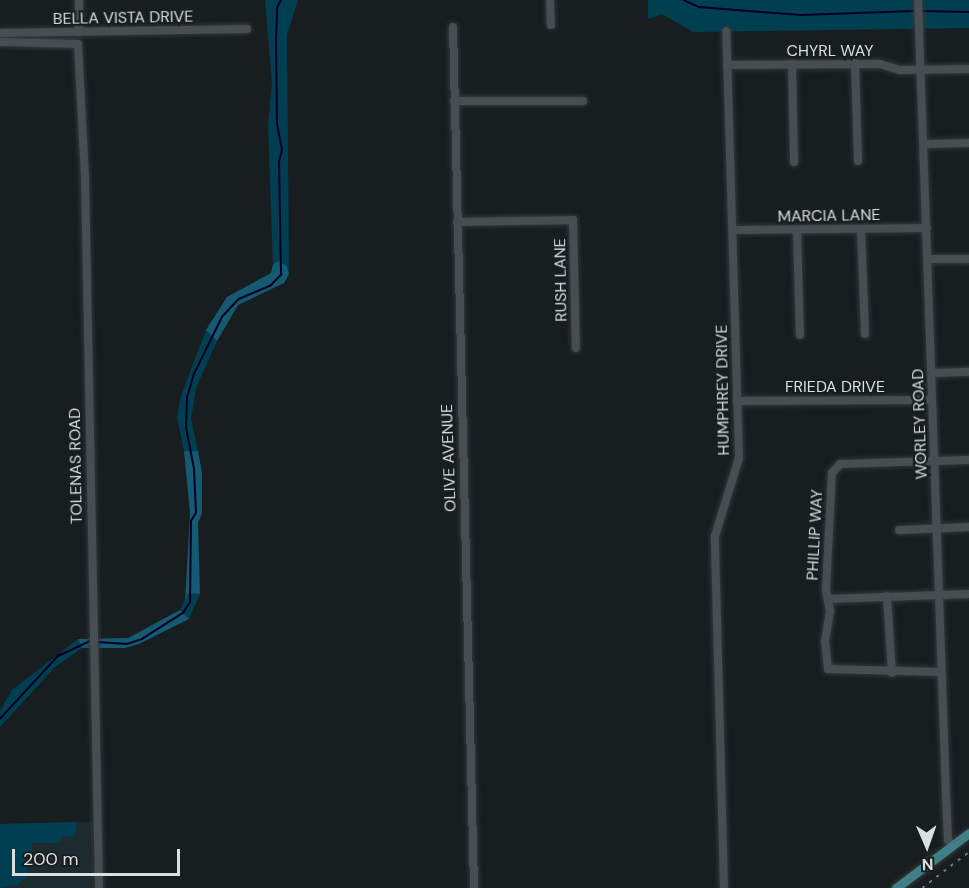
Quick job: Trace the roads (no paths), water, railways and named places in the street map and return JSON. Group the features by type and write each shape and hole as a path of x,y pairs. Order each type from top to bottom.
{"main road":[{"path":"896,888 969,833"}],"street":[{"path":"79,0 79,32"},
{"path":"550,0 550,25"},
{"name":"WORLEY ROAD","path":"918,0 941,672 948,840 952,845"},
{"name":"OLIVE AVENUE","path":"453,27 474,888"},
{"name":"BELLA VISTA DRIVE","path":"0,33 247,29"},
{"name":"HUMPHREY DRIVE","path":"724,888 715,536 736,477 737,401 726,31"},
{"name":"TOLENAS ROAD","path":"0,42 78,44 85,179 99,888"},
{"path":"855,63 858,161"},
{"name":"CHYRL WAY","path":"727,65 855,63 921,70 969,69"},
{"path":"792,64 794,162"},
{"path":"454,101 583,101"},
{"path":"924,144 969,143"},
{"name":"RUSH LANE","path":"457,222 573,220 576,348"},
{"name":"MARCIA LANE","path":"733,230 927,228"},
{"path":"861,229 865,334"},
{"path":"797,230 800,335"},
{"path":"928,260 969,259"},
{"path":"932,373 969,372"},
{"name":"FRIEDA DRIVE","path":"737,401 932,400"},
{"path":"935,463 969,460"},
{"name":"PHILLIP WAY","path":"935,463 834,467 826,621 828,669 892,673 941,672"},
{"path":"899,530 969,527"},
{"path":"828,598 969,594"},
{"path":"887,596 890,608 888,618 892,673"}],"waterway":[{"path":"98,642 127,644 142,639 183,613 190,602 191,521 196,513 194,469 186,428 187,398 194,374 222,317 239,299 270,286 281,275 279,162 282,150 277,125 276,40 277,8 281,0"},
{"path":"684,0 699,7 801,15 914,11"},
{"path":"922,11 969,12"},
{"path":"0,719 58,656 90,641"}],"railway":[{"path":"922,888 969,852"}]}
